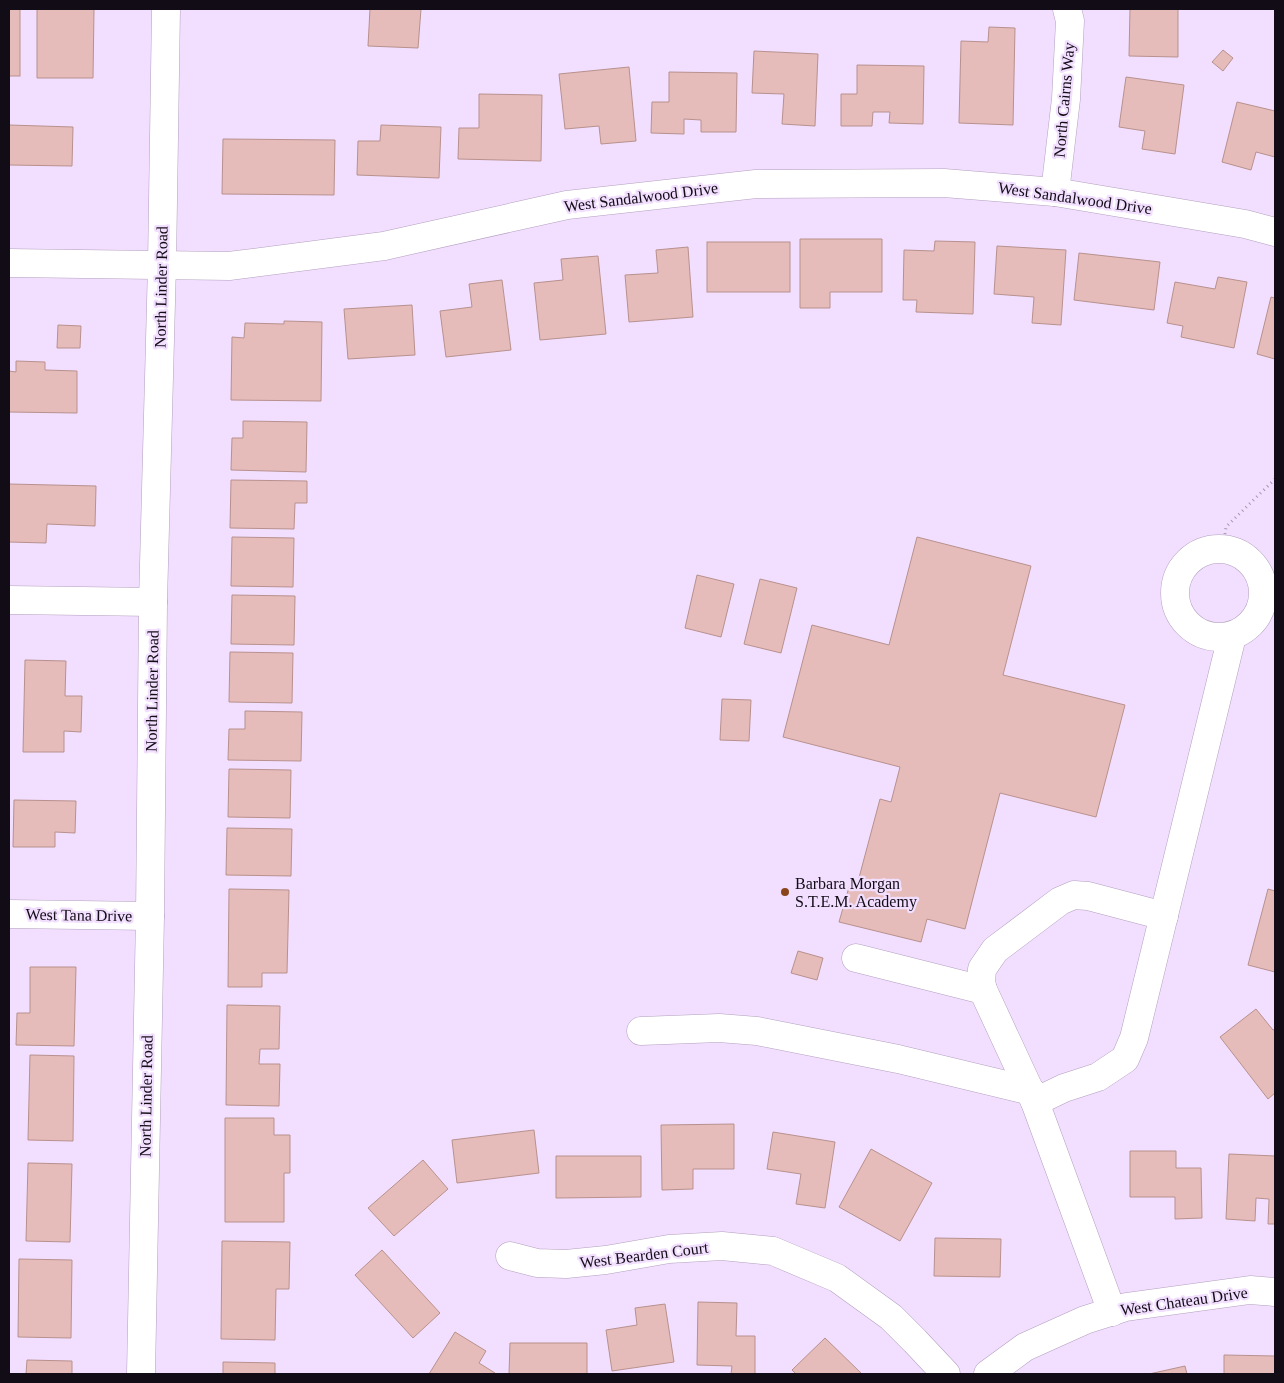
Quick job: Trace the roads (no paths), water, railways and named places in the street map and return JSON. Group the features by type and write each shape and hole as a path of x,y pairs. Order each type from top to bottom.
{"street":[{"name":"North Linder Road","path":"141,1374 150,916 153,602 162,265 166,9"},
{"name":"North Cairns Way","path":"1055,192 1066,99 1070,21 1067,9"},
{"name":"West Sandalwood Drive","path":"9,263 229,266 384,246 567,205 756,184 944,183 1055,192 1245,224 1275,232"},
{"path":"641,1031 719,1028 757,1032 898,1059 1033,1096 1098,1077 1125,1059 1134,1038 1232,636 1246,629 1256,618 1262,604 1263,589 1259,574 1250,561 1238,552 1223,548 1208,550 1194,556 1184,565 1177,578 1174,592 1176,605 1182,618 1192,628 1204,635 1218,638 1232,636"},
{"path":"9,600 153,602"},
{"path":"1112,1312 1033,1096 983,990 981,982 982,969 995,950 1060,901 1074,895 1088,896 1164,916"},
{"name":"West Tana Drive","path":"9,914 150,916"},
{"path":"856,958 983,990"},
{"name":"West Bearden Court","path":"510,1256 537,1263 566,1264 606,1260 668,1249 722,1246 773,1251 837,1278 891,1317 946,1374"},
{"name":"West Chateau Drive","path":"988,1374 1025,1348 1085,1320 1126,1307 1250,1290 1275,1292"}],"place":[{"name":"Barbara Morgan S.T.E.M. Academy","path":"785,892"}]}
